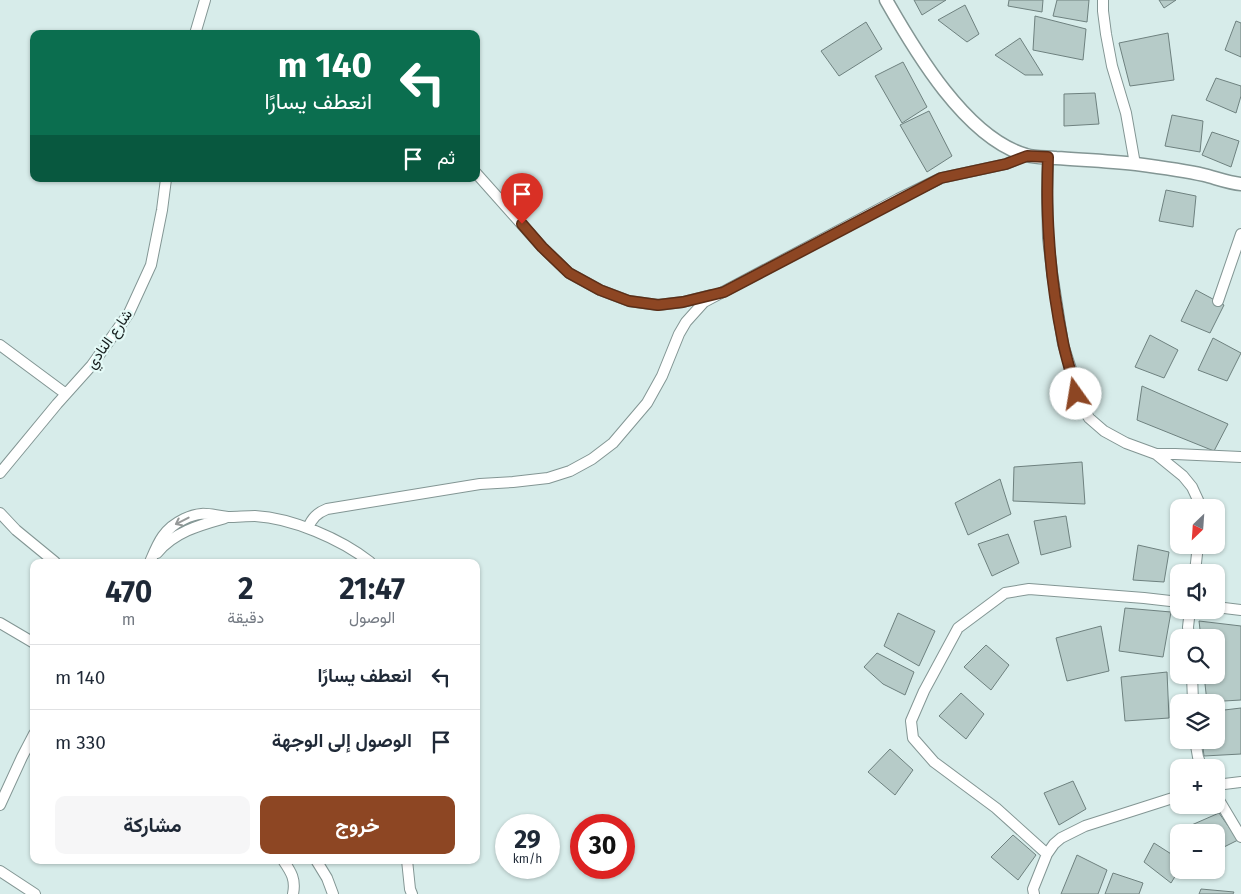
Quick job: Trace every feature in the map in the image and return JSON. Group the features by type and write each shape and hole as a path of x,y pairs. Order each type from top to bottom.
{"street":[{"path":"196,30 205,0"},
{"path":"886,0 903,30 937,81 955,104 970,120 1007,148 1027,156 1136,164 1203,175 1240,184"},
{"path":"1103,0 1106,34 1112,66 1126,113 1136,164"},
{"path":"308,528 318,513 327,508 480,484 548,478 570,471 592,459 613,443 647,403 662,376 679,334 686,322 704,302 941,178 1006,164 1027,156"},
{"path":"1048,157 1048,238 1052,272 1063,344 1072,372 1076,394 1090,418 1104,431 1126,443 1156,454 1183,476 1192,487 1198,499"},
{"path":"480,177 542,247 569,273 600,290 629,301 658,305 683,302 724,292"},
{"name":"شارع النادي","path":"0,474 92,364 129,313 151,265 166,182"},
{"path":"1218,300 1241,234"},
{"path":"0,345 66,394"},
{"path":"1156,454 1241,457"},
{"path":"0,514 51,559"},
{"path":"152,559 162,547 179,534 228,516 256,516 308,528 365,559"},
{"path":"1047,854 996,808 934,762 916,742 913,738 911,722 924,691 958,628 1005,593 1029,589 1170,601"},
{"path":"1225,608 1241,610"},
{"path":"0,623 30,641"},
{"path":"0,805 30,742"},
{"path":"1225,784 1241,782"},
{"path":"1034,894 1033,890 1047,854 1061,838 1085,826 1170,799"},
{"path":"1225,810 1241,837"},
{"path":"284,864 294,880 293,894"},
{"path":"318,864 327,878 333,894"},
{"path":"407,864 412,894"},
{"path":"0,871 35,894"}],"building":[{"path":"914,0 946,0 922,15"},
{"path":"1009,0 1043,0 1042,12 1008,6"},
{"path":"1057,0 1089,0 1087,22 1053,16"},
{"path":"1159,0 1176,0 1164,8"},
{"path":"965,5 979,34 967,42 938,20"},
{"path":"1035,16 1086,29 1083,60 1033,50"},
{"path":"1236,21 1241,23 1241,57 1225,50"},
{"path":"866,22 882,49 839,76 821,51"},
{"path":"1168,33 1174,80 1130,86 1119,43"},
{"path":"1020,38 1043,75 1025,75 995,55"},
{"path":"903,62 927,107 902,123 875,76"},
{"path":"1216,78 1241,86 1241,96 1236,113 1206,100"},
{"path":"1095,93 1099,124 1064,126 1064,94"},
{"path":"929,111 952,156 927,172 900,125"},
{"path":"1172,115 1203,121 1200,152 1165,146"},
{"path":"1212,132 1239,141 1231,167 1202,155"},
{"path":"1166,190 1196,196 1193,227 1159,221"},
{"path":"1196,290 1224,305 1210,333 1181,321"},
{"path":"1150,335 1178,350 1164,378 1135,367"},
{"path":"1213,338 1241,353 1227,381 1198,370"},
{"path":"1142,386 1228,424 1214,451 1137,420"},
{"path":"1082,462 1085,504 1013,501 1014,467"},
{"path":"1000,479 1011,514 968,535 955,503"},
{"path":"1066,516 1071,547 1041,555 1034,521"},
{"path":"1008,534 1019,563 992,576 978,544"},
{"path":"1138,545 1169,552 1164,582 1133,580"},
{"path":"1125,608 1170,612 1163,657 1119,651"},
{"path":"898,613 935,631 919,666 884,646"},
{"path":"1199,621 1241,626 1241,700 1225,701 1225,694 1206,694 1205,684 1225,684 1225,629 1200,629"},
{"path":"1101,626 1109,671 1067,681 1056,638"},
{"path":"986,645 1009,665 991,690 964,667"},
{"path":"877,653 914,672 905,695 883,684 864,667"},
{"path":"1167,672 1169,718 1125,721 1121,677"},
{"path":"961,693 984,714 966,739 939,716"},
{"path":"1241,708 1241,754 1204,756 1203,749 1225,749 1225,710"},
{"path":"890,749 913,770 895,795 868,772"},
{"path":"1073,781 1086,809 1059,825 1044,793"},
{"path":"1220,814 1238,840 1225,846 1225,824 1194,824"},
{"path":"1013,835 1036,855 1018,880 991,857"},
{"path":"1154,843 1170,853 1170,879 1173,879 1171,883 1144,862"},
{"path":"1077,855 1107,870 1098,894 1061,894"},
{"path":"1113,873 1143,883 1139,894 1105,894"},
{"path":"1201,889 1234,892 1233,894 1199,894"}],"route":[{"path":"522,224 569,273 600,290 629,301 658,305 683,302 724,292 941,178 1006,164 1027,156 1048,157 1048,238 1052,272 1063,344 1072,372 1076,394"}]}
